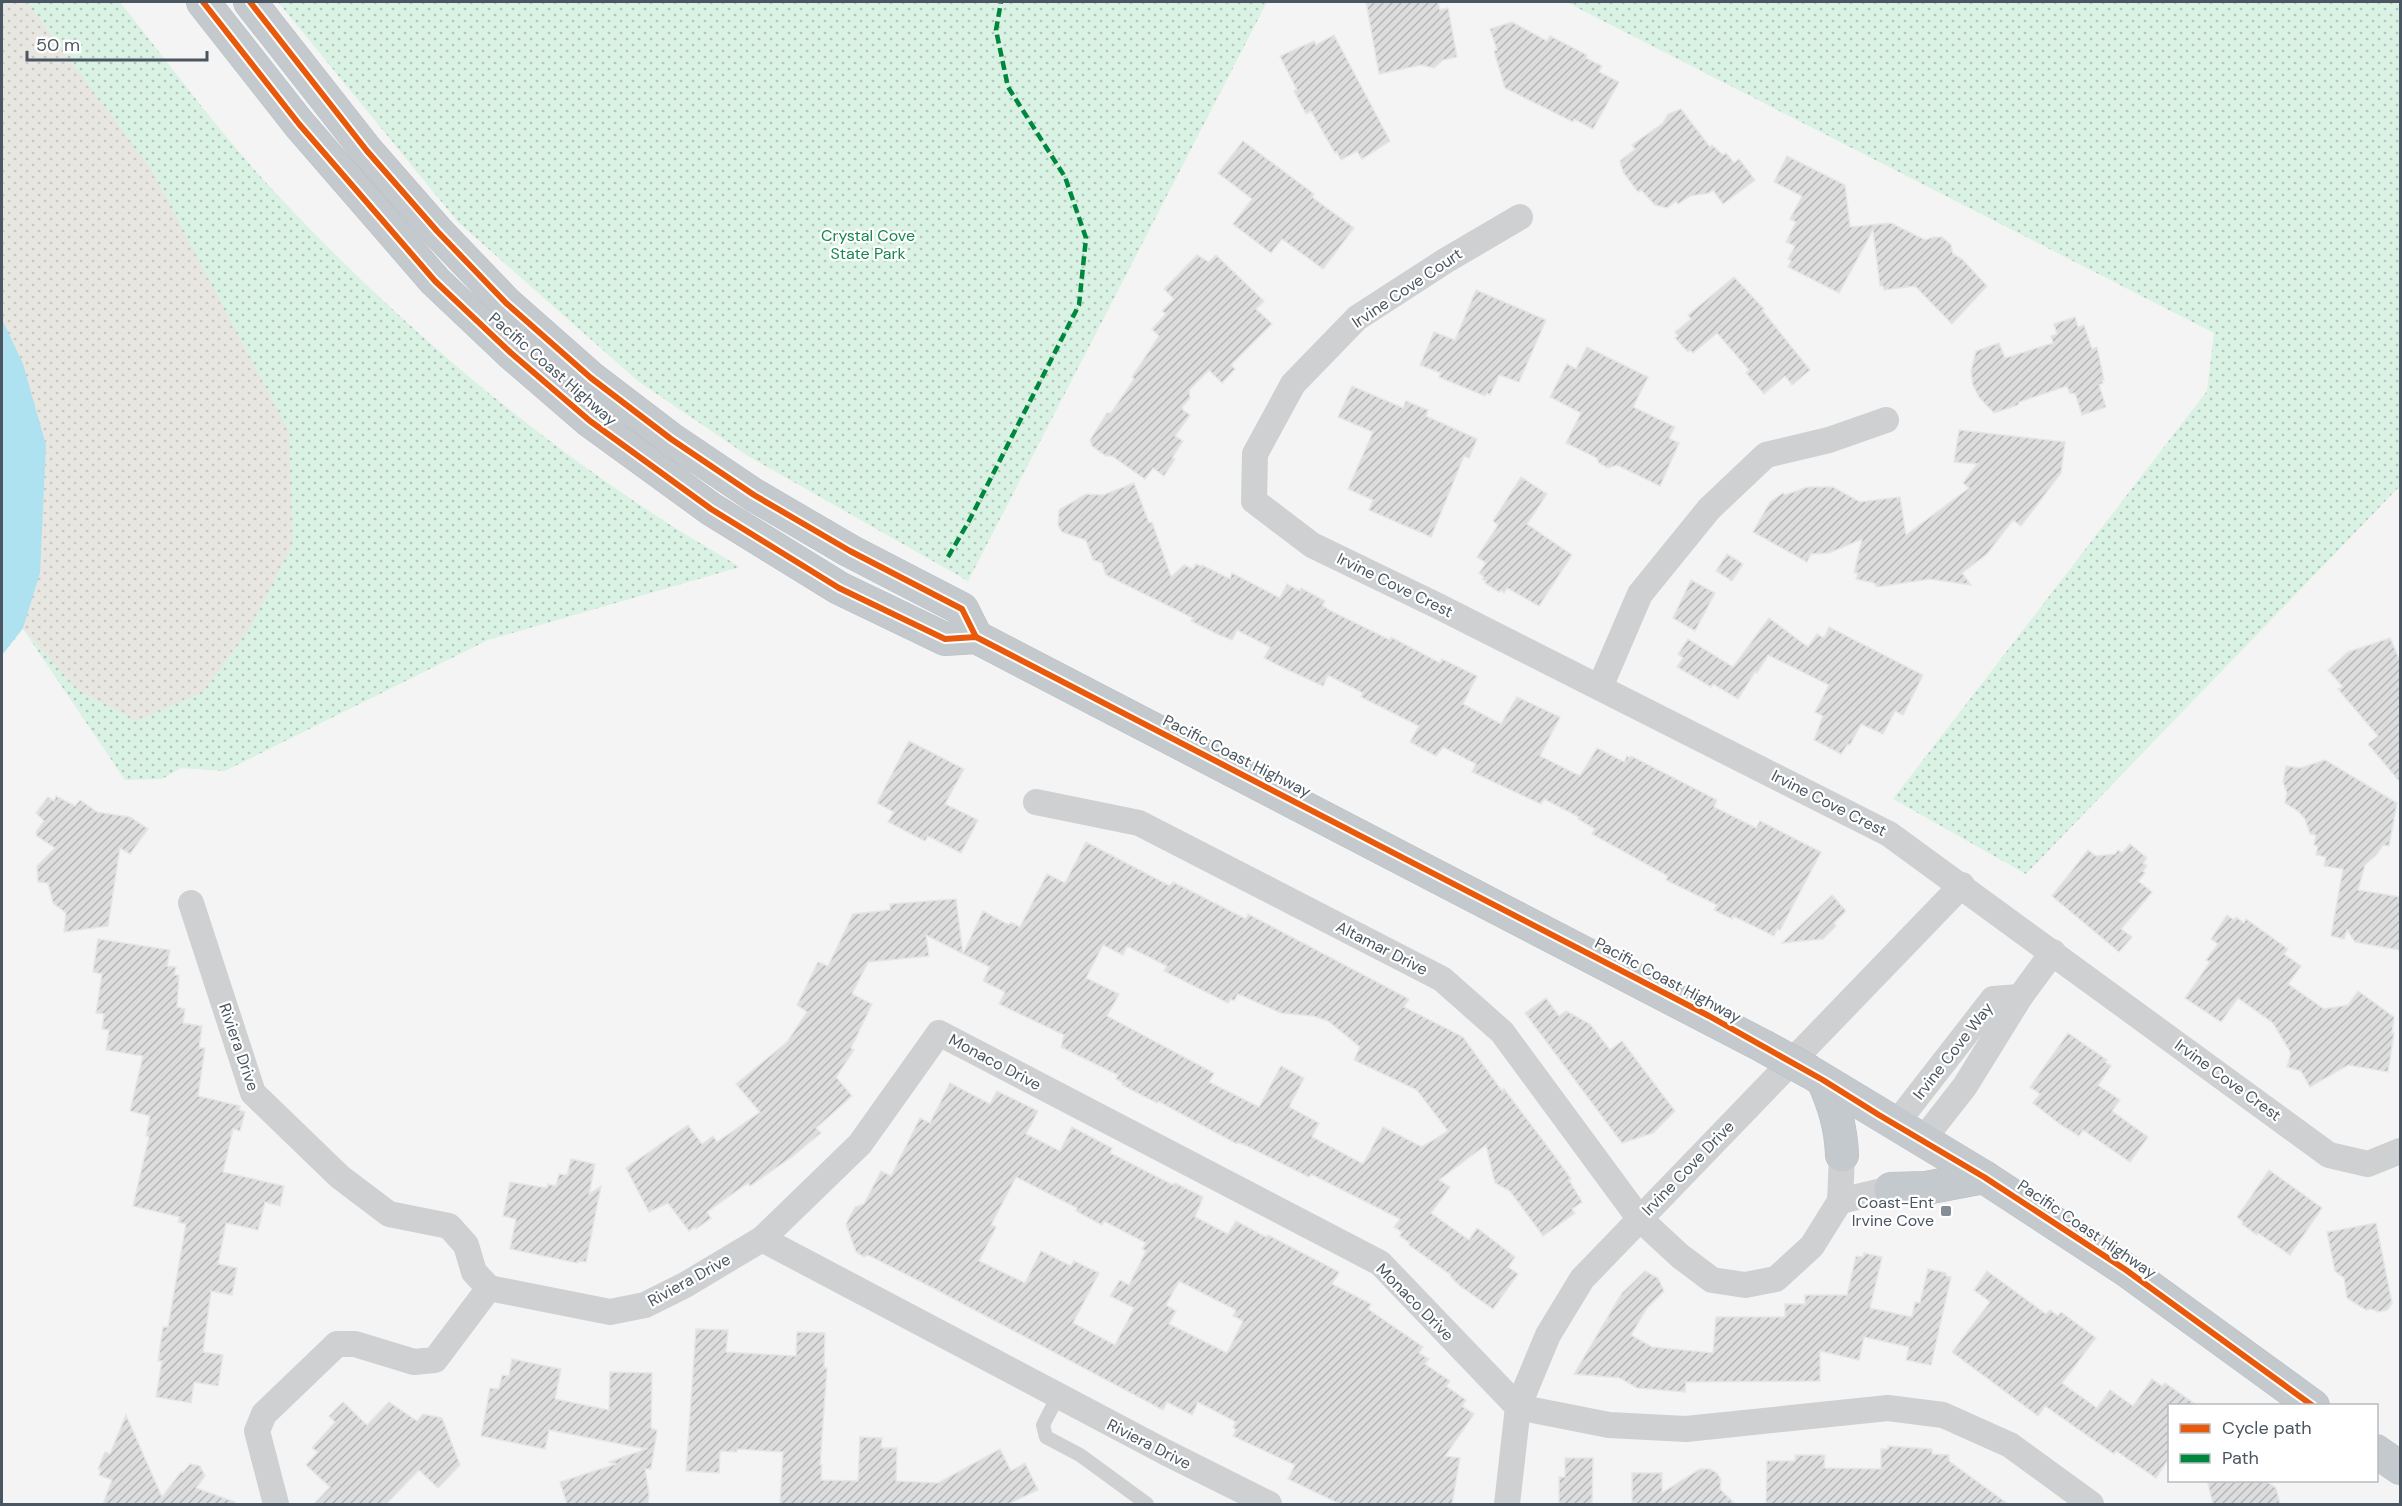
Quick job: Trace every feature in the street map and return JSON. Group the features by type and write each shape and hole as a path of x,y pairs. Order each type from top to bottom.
{"highway":[{"name":"Pacific Coast Highway","path":"202,2 300,124 435,281 511,353 590,421 711,509 839,588 945,639 976,637 1763,1046 1984,1177 2126,1270 2310,1404"},
{"name":"Pacific Coast Highway","path":"250,2 367,151 437,231 506,303 591,378 670,439 754,495 850,551 962,609 976,637"},
{"path":"1816,1076 1836,1109 1841,1132 1842,1155"},
{"path":"1891,1189 1926,1188 1984,1177"},
{"path":"2378,1452 2400,1468"}],"street":[{"name":"Irvine Cove Court","path":"1254,501 1255,454 1293,384 1356,318 1445,261 1520,217"},
{"path":"1600,687 1640,594 1709,509 1766,455 1829,440 1886,420"},
{"name":"Irvine Cove Crest","path":"1254,501 1312,545 1600,687 1889,834 2330,1155 2367,1164 2400,1151"},
{"name":"Altamar Drive","path":"1036,802 1139,823 1442,979 1502,1032 1640,1218"},
{"name":"Irvine Cove Drive","path":"1507,1504 1518,1407 1548,1335 1582,1279 1962,885"},
{"name":"Riviera Drive","path":"191,903 253,1093 340,1177 388,1214 449,1226 466,1245 474,1272 489,1288 610,1312 645,1305 685,1285 762,1239 1058,1396 1269,1504"},
{"name":"Irvine Cove Way","path":"1909,1133 1965,1086 2020,997 2053,952"},
{"name":"Irvine Cove Way","path":"1909,1133 1943,1065 1993,999 2020,997"},
{"name":"Monaco Drive","path":"762,1239 860,1144 939,1033 1380,1263 1518,1407"},
{"path":"1640,1218 1680,1256 1712,1280 1745,1285 1776,1279 1812,1246 1840,1201 1842,1155"},
{"path":"1840,1201 1891,1189"},
{"path":"276,1504 257,1431 264,1414 336,1344 355,1344 414,1362 435,1360 489,1288"},
{"path":"1518,1407 1610,1425 1686,1430 1888,1408 1943,1415 2010,1445 2091,1504"}],"lane":[{"path":"1058,1396 1042,1425 1046,1437 1080,1455 1147,1504"}],"green space":[{"path":"2,2 120,2 241,154 284,202 364,283 448,359 536,431 655,515 740,567 488,640 225,771 181,768 162,779 125,780 23,629 2,655"},
{"name":"Crystal Cove State Park","path":"278,2 1267,2 968,581 748,456 638,381 458,222"},
{"path":"1566,2 2400,2 2400,486 2026,874 1893,799 2207,391 2214,333"}],"sand":[{"path":"2,2 27,2 151,169 289,432 293,544 250,628 203,692 137,721 76,689 23,628 40,573 23,364 2,318"}],"water":[{"path":"2,319 23,364 46,445 40,573 23,628 2,655"}],"building":[{"path":"1366,2 1438,2 1440,10 1448,8 1457,57 1443,60 1434,68 1421,65 1379,74"},
{"path":"1512,22 1547,41 1550,36 1587,55 1586,58 1602,66 1599,72 1619,82 1593,129 1574,119 1573,122 1505,88 1490,29"},
{"path":"1334,35 1390,141 1362,159 1357,151 1341,160 1337,152 1335,153 1311,111 1306,114 1280,56 1314,41 1316,45"},
{"path":"1681,109 1710,147 1712,145 1723,155 1726,153 1734,163 1739,159 1755,180 1723,204 1713,190 1709,193 1690,196 1678,204 1676,201 1667,208 1655,205 1641,190 1638,192 1623,172 1620,161 1635,149 1632,145 1663,123 1668,114"},
{"path":"1243,141 1314,194 1312,197 1354,228 1323,269 1282,239 1271,253 1233,224 1252,199 1218,173"},
{"path":"1787,156 1845,185 1850,227 1891,223 1925,240 1942,237 1951,245 1953,254 1962,259 1987,286 1952,324 1915,286 1884,290 1883,286 1880,286 1873,230 1839,293 1788,267 1791,261 1788,259 1795,246 1786,242 1796,222 1790,219 1802,196 1774,182"},
{"path":"1197,255 1209,262 1216,255 1264,301 1256,309 1272,324 1231,365 1235,369 1222,383 1209,370 1189,390 1190,398 1182,407 1190,415 1175,436 1183,441 1172,458 1175,459 1164,476 1153,468 1145,479 1112,456 1106,456 1092,446 1090,440 1107,413 1111,413 1134,379 1132,377 1159,336 1152,329 1166,314 1162,311 1174,299 1164,289"},
{"path":"1734,277 1764,309 1762,310 1810,370 1792,385 1785,376 1764,394 1746,373 1749,370 1717,333 1693,353 1690,350 1688,352 1675,338 1678,336 1675,332 1691,319 1688,315"},
{"path":"1476,290 1546,320 1519,382 1499,375 1490,395 1487,393 1485,396 1439,377 1441,373 1420,365 1434,332 1455,340"},
{"path":"2075,317 2078,327 2084,325 2092,349 2097,347 2104,380 2099,385 2106,407 2082,415 2075,393 2070,394 2067,386 1994,413 1979,397 1973,385 1971,371 1976,351 1999,343 2005,358 2053,343 2051,336 2057,334 2054,324"},
{"path":"1587,347 1648,377 1633,407 1675,427 1669,438 1679,443 1660,486 1617,465 1608,468 1599,463 1597,458 1566,443 1581,413 1550,397 1567,364 1576,369"},
{"path":"1352,386 1403,408 1406,401 1428,410 1426,416 1477,439 1469,458 1464,456 1431,537 1369,510 1373,500 1348,489 1373,432 1338,417"},
{"path":"1959,430 2065,442 2061,473 2021,526 2013,520 1987,554 1962,573 1971,585 1930,579 1877,587 1874,583 1856,579 1858,573 1854,573 1862,539 1829,553 1811,554 1807,562 1753,532 1770,502 1783,493 1785,495 1808,487 1833,487 1860,502 1900,497 1906,535 1969,488 1963,483 1977,464 1954,462"},
{"path":"1521,477 1547,494 1527,524 1572,555 1539,606 1507,588 1504,593 1501,590 1499,592 1485,583 1486,581 1482,579 1484,577 1479,573 1486,563 1477,557 1498,525 1493,521"},
{"path":"1134,483 1149,523 1152,522 1171,577 1184,565 1193,569 1196,564 1230,579 1232,573 1280,598 1287,584 1300,591 1301,588 1325,601 1322,605 1329,610 1390,640 1391,637 1440,663 1442,659 1477,676 1463,704 1501,724 1517,697 1560,717 1540,756 1580,776 1597,748 1624,762 1627,756 1630,758 1631,756 1717,800 1714,807 1756,828 1760,821 1821,852 1780,930 1777,929 1774,936 1733,916 1732,919 1714,910 1717,905 1666,880 1668,876 1592,834 1595,829 1578,819 1579,817 1544,799 1541,804 1472,772 1476,764 1443,747 1436,756 1410,742 1419,726 1361,697 1363,693 1328,675 1323,686 1264,658 1270,647 1237,630 1232,640 1217,634 1191,621 1193,618 1106,575 1102,563 1093,560 1086,540 1062,532 1058,525 1059,510 1086,494 1103,495"},
{"path":"1727,554 1743,564 1732,581 1716,571"},
{"path":"1691,580 1715,593 1695,631 1673,618"},
{"path":"1769,618 1808,647 1817,634 1824,638 1829,627 1923,675 1903,715 1895,711 1883,734 1861,724 1850,745 1848,744 1841,754 1814,740 1823,716 1815,712 1829,685 1768,655 1738,699 1713,684 1711,687 1677,667 1683,658 1678,654 1688,639 1733,667"},
{"path":"2390,638 2400,661 2400,782 2368,744 2378,736 2338,689 2343,687 2328,670 2348,652"},
{"path":"909,741 964,769 945,804 978,820 961,853 928,836 925,841 888,822 894,812 877,803"},
{"path":"2325,760 2397,803 2389,846 2383,845 2365,865 2358,890 2400,897 2400,950 2355,942 2347,930 2344,939 2331,936 2343,869 2324,866 2326,857 2316,855 2318,846 2314,845 2316,835 2310,834 2305,819 2298,811 2285,803 2287,793 2283,782 2286,766 2300,768"},
{"path":"56,796 75,806 80,800 97,812 130,817 148,829 130,854 120,848 108,926 64,932 66,913 53,903 48,883 38,882 37,866 55,848 37,836 36,832 44,821 36,813 48,797 54,801"},
{"path":"1086,842 1170,886 1173,882 1246,919 1248,914 1409,999 1404,1007 1463,1037 1502,1091 1504,1089 1554,1155 1571,1179 1569,1180 1582,1202 1572,1209 1575,1213 1543,1236 1510,1191 1495,1183 1486,1145 1439,1180 1450,1187 1431,1213 1469,1240 1477,1228 1515,1257 1508,1267 1518,1274 1493,1309 1409,1245 1410,1243 1400,1236 1402,1232 1394,1227 1400,1219 1311,1174 1309,1177 1243,1144 1235,1143 1158,1101 1157,1103 1122,1085 1123,1083 1116,1079 1118,1075 1061,1047 1064,1035 999,1004 1005,992 983,981 990,967 963,954 983,911 1009,925 1011,922 1020,927 1047,874 1065,883","holes":["1103,945 1123,955 1127,946 1167,966 1164,971 1228,1003 1231,999 1234,1001 1238,994 1281,1013 1313,1016 1328,1021 1360,1047 1354,1060 1417,1090 1448,1131 1422,1147 1383,1127 1363,1164 1312,1137 1319,1123 1289,1107 1304,1078 1281,1066 1259,1107 1209,1082 1214,1073 1107,1016 1119,994 1086,978"]},
{"path":"2130,844 2147,858 2143,863 2147,866 2143,871 2145,873 2138,881 2152,892 2121,929 2132,937 2119,952 2052,896 2088,850 2096,856 2115,854 2118,850 2122,853"},
{"path":"1832,895 1846,911 1823,939 1782,943"},
{"path":"956,899 963,954 926,935 929,956 868,962 852,994 872,1004 851,1048 854,1050 836,1077 852,1096 816,1128 821,1133 750,1186 748,1183 707,1212 711,1218 696,1229 695,1227 689,1231 668,1203 649,1212 626,1168 688,1125 702,1144 713,1136 717,1142 760,1112 736,1084 787,1042 807,1012 797,1005 818,962 828,966 853,914 890,910 890,904"},
{"path":"2227,915 2234,920 2236,917 2244,923 2246,919 2288,949 2284,954 2301,966 2288,984 2324,1009 2348,1005 2358,991 2394,1017 2388,1072 2348,1065 2310,1087 2301,1071 2287,1067 2291,1053 2273,1023 2238,998 2221,1022 2185,998 2210,962 2206,960 2218,944 2211,939"},
{"path":"98,939 170,950 167,966 176,967 174,975 179,975 177,1007 185,1009 183,1023 202,1026 199,1048 205,1048 198,1096 240,1106 239,1110 245,1112 240,1131 233,1129 223,1172 284,1186 280,1206 265,1202 258,1230 226,1223 218,1264 237,1268 232,1295 211,1291 203,1352 223,1355 218,1386 194,1382 191,1403 156,1397 162,1361 158,1361 163,1327 168,1327 186,1224 178,1222 180,1217 133,1206 149,1137 146,1136 150,1116 130,1111 143,1056 106,1050 109,1030 102,1029 104,1014 96,1013 102,974 93,972"},
{"path":"1546,998 1559,1016 1566,1011 1590,1024 1610,1050 1622,1041 1675,1111 1653,1133 1622,1143 1525,1013"},
{"path":"2068,1033 2107,1060 2105,1062 2111,1066 2098,1085 2120,1100 2112,1111 2148,1137 2130,1162 2083,1130 2079,1136 2033,1103 2040,1094 2030,1087"},
{"path":"950,1083 990,1104 997,1091 1038,1111 1026,1134 1060,1151 1072,1127 1112,1148 1110,1153 1173,1185 1175,1183 1203,1197 1195,1217 1228,1234 1236,1221 1339,1272 1332,1284 1371,1304 1368,1309 1423,1347 1419,1353 1429,1359 1425,1364 1450,1381 1446,1386 1466,1400 1462,1406 1474,1414 1445,1456 1460,1458 1452,1504 1340,1504 1288,1479 1295,1465 1233,1436 1236,1430 1233,1427 1236,1422 1198,1402 1192,1415 1167,1402 1163,1410 935,1289 868,1255 864,1257 856,1252 846,1224 855,1207 864,1204 881,1171 891,1176 920,1118 930,1123","holes":["1016,1177 1077,1208 1076,1211 1102,1225 1104,1221 1146,1243 1142,1249 1146,1251 1129,1285 1120,1280 1110,1296 1134,1308 1115,1345 1073,1323 1099,1273 1074,1261 1071,1266 1041,1251 1025,1283 979,1261 996,1227 991,1225","1179,1281 1236,1310 1233,1316 1243,1321 1227,1353 1169,1324 1176,1311 1166,1305"]},
{"path":"571,1159 595,1164 589,1194 601,1186 586,1262 578,1261 577,1263 510,1249 516,1219 503,1216 510,1182 547,1188 548,1184 556,1186 559,1174 567,1175"},
{"path":"2269,1170 2322,1208 2290,1255 2258,1233 2257,1235 2242,1224 2243,1222 2237,1217"},
{"path":"2376,1223 2392,1303 2387,1310 2378,1312 2372,1309 2366,1310 2347,1298 2344,1278 2335,1271 2327,1232"},
{"path":"1864,1253 1882,1257 1870,1308 1912,1317 1915,1302 1920,1303 1928,1269 1946,1273 1946,1276 1951,1277 1931,1365 1906,1360 1909,1347 1864,1337 1859,1360 1820,1351 1820,1381 1686,1382 1685,1392 1637,1388 1620,1378 1574,1374 1622,1293 1645,1271 1658,1278 1664,1291 1647,1308 1631,1335 1652,1347 1713,1353 1716,1317 1785,1317 1785,1304 1805,1304 1805,1295 1847,1295 1856,1256 1863,1257"},
{"path":"1987,1271 2046,1314 2050,1310 2058,1316 2061,1312 2096,1338 2062,1383 2097,1408 2110,1390 2133,1406 2152,1379 2162,1386 2165,1383 2195,1404 2168,1404 2168,1460 2156,1478 2116,1451 2114,1454 2045,1406 2038,1416 1952,1352 1990,1302 1974,1290"},
{"path":"696,1329 728,1330 726,1352 796,1356 797,1332 825,1333 824,1368 827,1368 820,1465 822,1465 821,1480 858,1481 860,1437 882,1438 881,1448 897,1448 896,1481 938,1483 1000,1449 1011,1471 1025,1463 1038,1490 1008,1504 780,1504 783,1452 737,1449 737,1452 720,1451 719,1473 686,1471"},
{"path":"512,1359 561,1369 555,1399 609,1410 610,1372 652,1373 651,1428 657,1430 651,1469 645,1469 649,1493 648,1504 567,1504 560,1482 616,1464 609,1462 646,1449 549,1430 545,1449 481,1436 490,1388 499,1389 502,1375 509,1376"},
{"path":"343,1402 367,1425 389,1402 417,1421 423,1414 442,1418 460,1465 438,1488 419,1470 386,1504 314,1504 330,1487 306,1465 318,1452 312,1448 335,1422 329,1416"},
{"path":"126,1415 162,1497 190,1464 200,1466 205,1476 196,1488 235,1502 234,1504 103,1504 112,1480 99,1475 101,1470 98,1469 105,1452 110,1454"},
{"path":"1888,1446 1932,1449 1932,1454 1949,1455 1949,1461 2008,1504 1766,1504 1767,1461 1795,1461 1795,1455 1825,1455 1824,1468 1881,1469 1881,1449 1888,1449"},
{"path":"1565,1458 1593,1458 1592,1504 1559,1504 1559,1477 1565,1477"},
{"path":"1700,1469 1710,1469 1717,1473 1721,1480 1720,1489 1735,1504 1632,1504 1632,1473 1662,1473 1662,1493"},
{"path":"2208,1482 2267,1482 2276,1488 2280,1504 2213,1504"}],"marked path":[{"path":"948,557 969,521 1079,305 1086,238 1065,177 1008,87 996,30 1001,2"}],"cycle path":[{"path":"203,2 299,124 435,281 511,353 590,421 711,509 839,588 945,639 976,637 1709,1016 1823,1080 1984,1177 2126,1270 2310,1404"},
{"path":"250,2 367,151 437,231 506,303 591,378 671,439 754,495 850,551 962,609 976,637"}],"place":[{"name":"Coast-Ent Irvine Cove","path":"1946,1211"}]}
